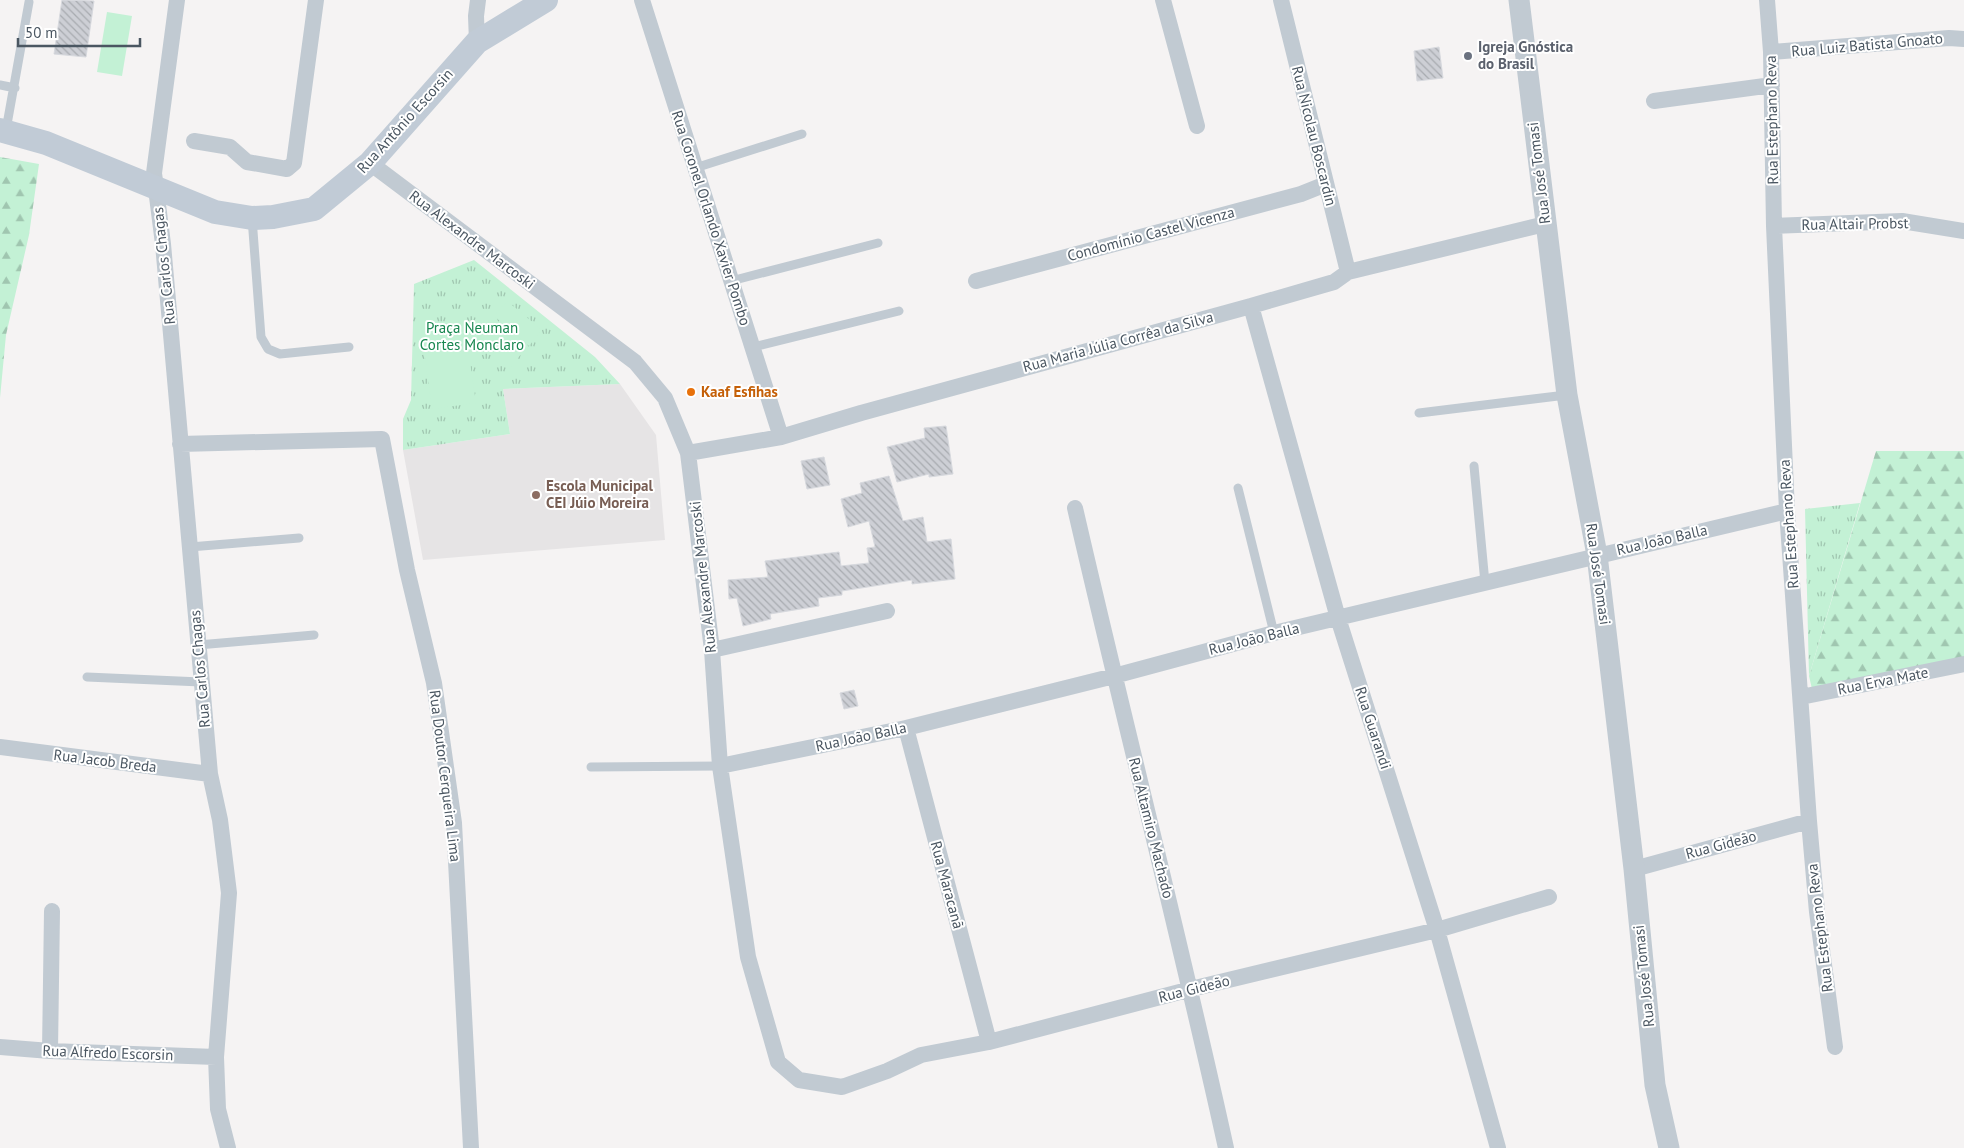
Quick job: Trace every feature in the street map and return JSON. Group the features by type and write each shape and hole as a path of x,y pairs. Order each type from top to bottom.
{"main road":[{"name":"Rua Antônio Escorsin","path":"3,130 46,143 215,212 252,218 273,217 314,209 370,163 477,42 546,0"}],"street":[{"name":"Rua Carlos Chagas","path":"177,0 154,173 163,244 210,774 220,820 229,893 216,1057 218,1109 228,1148"},
{"path":"194,141 230,147 247,162 287,169 294,163 316,0"},
{"path":"477,42 476,16 478,0"},
{"name":"Rua Coronel Orlando Xavier Pombo","path":"642,0 781,437"},
{"path":"1163,0 1197,126"},
{"name":"Rua Nicolau Boscardin","path":"1280,0 1348,272"},
{"name":"Rua José Tomasi","path":"1519,0 1567,395 1597,555 1634,869 1655,1085 1668,1148"},
{"name":"Rua Estephano Reva","path":"1767,0 1772,85 1774,226 1787,511 1817,912 1835,1046"},
{"name":"Rua Luiz Batista Gnoato","path":"1770,52 1949,38 1964,39"},
{"path":"1654,101 1772,85"},
{"name":"Rua Alexandre Marcoski","path":"370,163 635,362 665,398 688,453 712,650 720,766 748,957 778,1062 799,1080 842,1087"},
{"name":"Condomínio Castel Vicenza","path":"976,281 1301,194 1326,184"},
{"name":"Rua Altair Probst","path":"1774,226 1902,221 1964,231"},
{"name":"Rua Maria Júlia Corrêa da Silva","path":"688,453 781,437 861,413 1334,282 1348,272 1545,224"},
{"name":"Rua Guarandi","path":"1251,306 1338,618 1437,930 1498,1148"},
{"name":"Rua Doutor Cerqueira Lima","path":"180,444 382,439 407,570 434,683 454,823 472,1148"},
{"name":"Rua Altamiro Machado","path":"1075,508 1191,989 1226,1148"},
{"name":"Rua João Balla","path":"720,766 906,728 1338,618 1787,511"},
{"path":"712,650 886,611"},
{"name":"Rua Erva Mate","path":"1801,697 1964,664"},
{"name":"Rua Maracanã","path":"906,728 989,1042"},
{"name":"Rua Jacob Breda","path":"0,748 210,774"},
{"name":"Rua Gideão","path":"1634,869 1809,821"},
{"name":"Rua Gideão","path":"842,1087 887,1071 921,1055 989,1042 1191,989 1437,930 1549,897"},
{"path":"50,1051 52,910"},
{"name":"Rua Alfredo Escorsin","path":"0,1047 50,1051 216,1057"}],"lane":[{"path":"3,130 15,88 29,2"},
{"path":"0,85 15,88"},
{"path":"695,168 802,134"},
{"path":"252,218 261,337 268,349 280,354 349,347"},
{"path":"731,280 878,243"},
{"path":"753,347 899,311"},
{"path":"1419,413 1567,395"},
{"path":"1474,466 1486,582"},
{"path":"1238,488 1274,634"},
{"path":"190,547 299,538"},
{"path":"198,645 314,636"},
{"path":"87,677 202,682"},
{"path":"591,767 720,766"}],"shaded area":[{"name":"Escola Municipal CEI Júio Moreira","path":"620,384 656,435 665,540 423,560 403,450 510,434 503,389"}],"green space":[{"path":"107,12 132,16 122,76 97,72"},
{"path":"0,157 39,164 29,235 6,335 0,398"},
{"name":"Praça Neuman Cortes Monclaro","path":"474,260 595,357 620,384 503,389 510,434 403,450 403,419 411,400 414,284"},
{"path":"507,301 542,330 529,346 494,316"},
{"path":"464,321 476,403 432,409 421,327"},
{"path":"487,323 522,353 509,369 473,339"},
{"path":"1876,451 1964,451 1964,662 1812,689 1809,676"},
{"path":"1860,503 1809,676 1805,509"}],"building":[{"path":"62,0 94,1 86,57 54,54"},
{"path":"1439,47 1443,78 1417,81 1414,51"},
{"path":"946,426 953,474 929,477 929,474 897,482 887,447 925,438 924,428"},
{"path":"824,457 830,485 807,489 801,461"},
{"path":"889,476 903,521 923,517 927,542 951,539 955,579 912,584 912,580 842,591 842,595 818,598 819,606 770,614 771,619 743,626 737,598 729,599 728,580 768,577 765,561 839,552 841,566 869,563 867,548 875,547 869,521 848,527 841,499 862,493 860,483"},
{"path":"854,690 858,706 844,709 840,693"}],"place":[{"name":"Igreja Gnóstica do Brasil","path":"1468,56"},
{"name":"Kaaf Esfihas","path":"691,392"},
{"name":"Escola Municipal CEI Júio Moreira","path":"536,495"}]}
